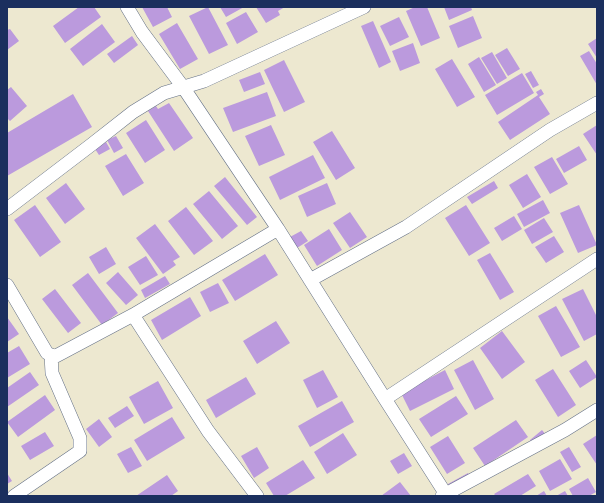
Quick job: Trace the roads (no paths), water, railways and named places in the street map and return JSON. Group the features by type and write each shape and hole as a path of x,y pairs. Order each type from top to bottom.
{"street":[{"path":"127,7 142,32 183,87 278,229 445,495 565,430 597,410"},
{"path":"7,209 134,112 164,93 204,81 364,7"},
{"path":"310,280 406,227 550,130 597,103"},
{"path":"7,285 47,353 56,356 133,315 278,229"},
{"path":"384,399 597,259"},
{"path":"133,315 208,431 257,496"},
{"path":"14,496 80,451 80,438 52,373 51,355"}]}
